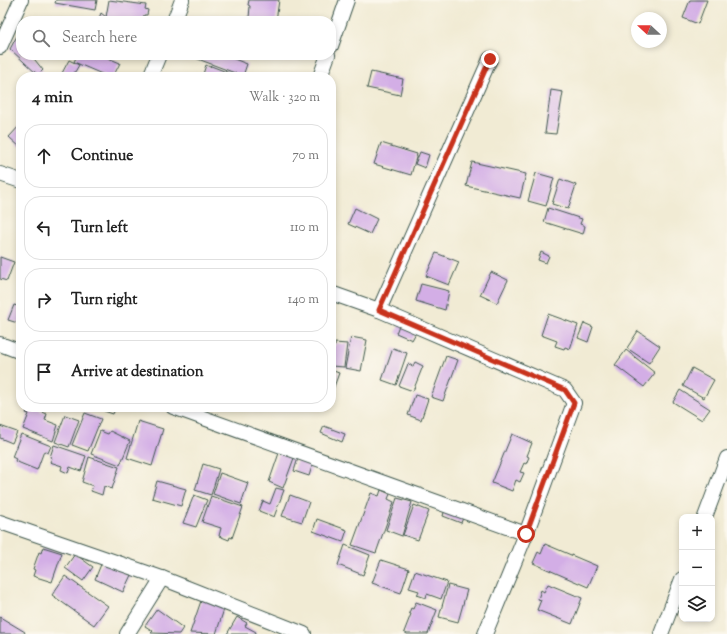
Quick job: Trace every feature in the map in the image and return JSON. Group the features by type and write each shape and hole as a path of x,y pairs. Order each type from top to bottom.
{"street":[{"path":"0,47 21,0"},
{"path":"176,16 182,0"},
{"path":"336,32 347,0"},
{"path":"379,310 490,59"},
{"path":"152,72 157,60"},
{"path":"322,72 326,60"},
{"path":"0,174 16,179"},
{"path":"336,295 379,310 565,390 574,403 526,534 485,634"},
{"path":"0,344 16,350"},
{"path":"187,412 526,534"},
{"path":"706,514 727,458"},
{"path":"0,522 162,578 304,634"},
{"path":"127,634 162,578"},
{"path":"661,634 679,586"}],"building":[{"path":"56,0 97,0 95,10 55,3"},
{"path":"109,0 146,5 145,9 148,10 147,15 144,16 106,16"},
{"path":"249,0 279,0 277,16 249,16 250,6 248,5"},
{"path":"690,0 707,0 698,24 683,18"},
{"path":"16,38 16,55 10,49"},
{"path":"22,60 35,60 43,70 41,72 35,72"},
{"path":"69,60 79,65 75,72 63,72"},
{"path":"75,60 113,60 120,63 116,72 97,72 74,62"},
{"path":"201,60 237,60 247,64 244,72 232,72"},
{"path":"206,65 227,72 204,72"},
{"path":"371,72 403,79 400,95 367,88"},
{"path":"551,90 563,92 556,134 545,133"},
{"path":"16,129 16,143 9,137"},
{"path":"381,143 417,154 411,175 374,164"},
{"path":"420,152 429,155 425,168 415,164"},
{"path":"472,162 526,174 520,198 466,186"},
{"path":"536,173 554,178 546,206 528,201"},
{"path":"560,179 576,185 568,209 552,204"},
{"path":"355,208 377,219 370,234 348,224"},
{"path":"548,208 582,219 580,224 585,226 583,234 544,222"},
{"path":"541,252 549,256 546,263 538,260"},
{"path":"436,253 459,262 449,285 426,276"},
{"path":"0,257 14,262 7,281 0,279"},
{"path":"491,272 508,280 497,303 480,295"},
{"path":"421,284 449,291 445,310 416,301"},
{"path":"14,305 16,306 16,322 8,320"},
{"path":"548,314 578,325 570,349 555,346 557,341 541,335"},
{"path":"400,323 417,331 412,340 396,333"},
{"path":"584,323 593,327 588,342 578,338"},
{"path":"638,331 660,346 649,363 627,348"},
{"path":"351,337 367,340 361,371 345,368"},
{"path":"336,343 347,344 344,367 336,366"},
{"path":"393,348 407,353 396,385 382,380"},
{"path":"626,350 655,373 644,387 615,365"},
{"path":"446,356 458,360 443,401 431,397"},
{"path":"415,362 423,366 413,391 399,386 408,364 413,366"},
{"path":"692,368 714,380 704,398 683,386"},
{"path":"336,372 339,373 336,381"},
{"path":"680,390 710,409 702,420 673,402"},
{"path":"415,395 428,399 421,420 408,415"},
{"path":"42,412 47,414 45,420 58,425 53,441 23,429 29,414 26,413"},
{"path":"85,413 101,419 88,451 72,445"},
{"path":"65,415 79,420 69,447 55,442"},
{"path":"138,421 163,429 152,466 127,458"},
{"path":"0,426 17,432 12,443 0,438"},
{"path":"324,426 345,434 342,442 321,433"},
{"path":"100,431 108,434 110,431 130,441 120,465 91,454"},
{"path":"21,434 51,446 48,453 44,451 37,470 15,461 16,459 12,457"},
{"path":"512,434 532,443 527,456 529,457 526,464 524,463 520,472 524,473 520,482 516,480 512,491 492,483"},
{"path":"54,445 86,456 81,471 70,467 68,473 61,470 62,466 50,462"},
{"path":"279,453 294,458 283,488 269,482"},
{"path":"89,457 119,467 112,489 104,486 102,495 91,491 93,486 82,482"},
{"path":"298,458 313,463 309,476 294,471"},
{"path":"203,464 219,469 211,495 195,490"},
{"path":"220,473 248,483 241,504 213,494"},
{"path":"157,481 186,489 181,506 152,498"},
{"path":"276,488 284,490 274,517 259,511 263,501 270,504"},
{"path":"381,490 390,494 388,499 394,502 376,553 352,545 371,493 379,496"},
{"path":"194,495 207,500 196,527 183,523"},
{"path":"290,495 309,502 302,522 282,516"},
{"path":"211,496 243,507 232,538 230,537 229,540 219,536 221,528 202,522"},
{"path":"397,498 412,502 402,536 386,530"},
{"path":"414,505 429,511 418,540 403,535"},
{"path":"445,509 464,515 461,523 443,516"},
{"path":"317,519 347,530 343,542 313,531"},
{"path":"545,544 597,566 588,587 533,563 538,552 541,554"},
{"path":"345,545 370,555 363,575 338,565"},
{"path":"43,547 62,553 52,582 33,576 35,570 33,569 39,552 41,553"},
{"path":"75,554 93,567 83,581 65,568"},
{"path":"381,560 409,569 401,593 372,583"},
{"path":"102,562 131,575 123,592 95,579"},
{"path":"415,571 447,582 441,599 427,594 426,598 417,595 419,591 409,588"},
{"path":"65,576 108,606 94,625 52,595"},
{"path":"548,584 582,598 572,624 537,610 541,600 538,599 541,590 544,592"},
{"path":"448,585 467,590 458,622 439,617"},
{"path":"202,598 225,606 216,634 190,633"},
{"path":"416,602 437,610 428,634 407,634 404,632 411,614 409,613 411,608 413,609"},
{"path":"157,609 183,628 179,634 151,633 153,631 145,626"},
{"path":"0,617 25,632 24,634 0,634"},
{"path":"237,617 247,623 245,626 256,632 255,634 227,634"}],"route":[{"path":"490,59 379,310 565,390 574,403 526,534"}]}
